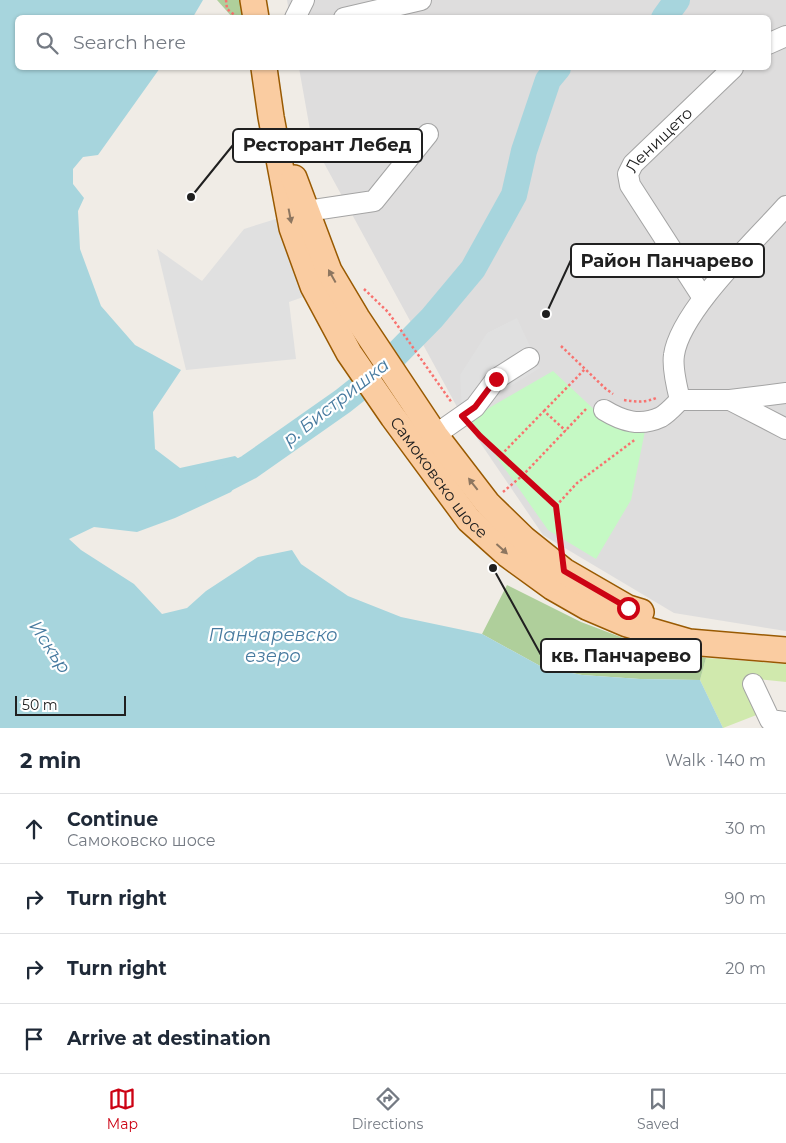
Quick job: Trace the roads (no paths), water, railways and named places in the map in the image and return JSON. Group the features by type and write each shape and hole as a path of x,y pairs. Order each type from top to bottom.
{"main road":[{"path":"253,0 256,15"},
{"name":"Самоковско шосе","path":"264,70 271,117 292,228 313,286 349,353 403,410 435,436 488,504 524,539 564,571 628,608 691,629 786,649"},
{"name":"Самоковско шосе","path":"271,117 329,271 357,318 403,410 469,520 508,555 552,587 587,607 627,624 689,642 786,649"}],"street":[{"path":"296,15 304,0"},
{"path":"357,15 421,0"},
{"path":"771,43 786,36"},
{"name":"Ленището","path":"703,298 630,185 628,174 633,164 731,70"},
{"path":"307,211 374,201 428,134"},
{"path":"609,402 618,419 632,422 647,421 662,416 678,394 674,356 680,336 703,298 786,206"},
{"path":"435,436 475,407 496,379 529,358"},
{"path":"678,394 730,400 786,393"},
{"path":"730,400 786,429"},
{"path":"753,684 770,720 786,722"}],"water":[{"name":"Панчаревско езеро","path":"0,0 203,0 194,15 15,15 15,70 159,70 98,155 83,157 73,169 73,184 84,198 78,211 80,249 101,306 135,345 181,370 153,412 155,449 180,468 235,456 249,467 231,492 175,518 137,532 94,527 69,539 81,550 134,584 162,614 187,608 206,591 258,557 292,550 301,564 348,596 401,617 482,634 542,667 582,675 640,679 700,680 723,728 0,728"}],"waterway":[{"name":"р. Бистришка","path":"666,15 677,0"},
{"name":"р. Бистришка","path":"218,483 249,467 343,401 377,374 432,318 473,269 514,195 524,151 548,80 556,70"}],"place":[{"name":"Ресторант Лебед","path":"191,197"},
{"name":"Район Панчарево","path":"546,314"},
{"name":"кв. Панчарево","path":"493,568"}],"water label":[{"name":"Искър","path":"50,647"}]}
